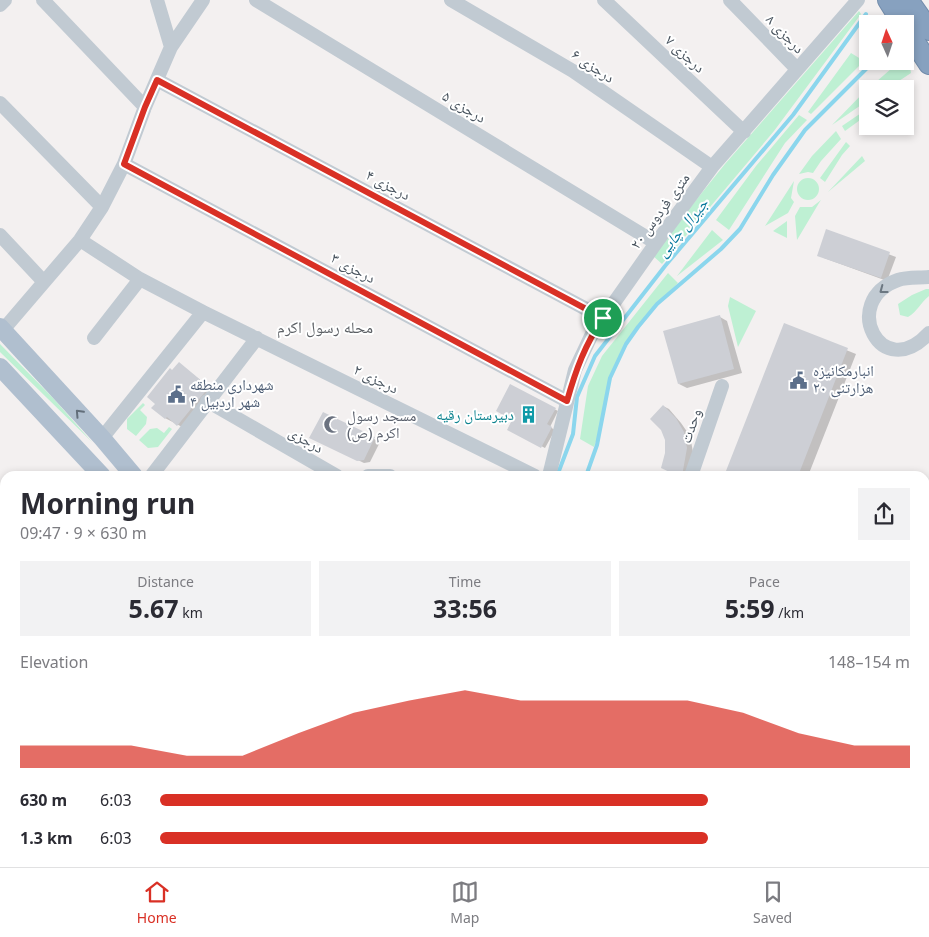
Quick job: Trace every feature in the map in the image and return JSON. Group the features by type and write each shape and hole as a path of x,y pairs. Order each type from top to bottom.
{"highway":[{"path":"888,0 897,15"},
{"path":"908,0 929,30"},
{"path":"914,41 929,64"}],"main road":[{"path":"1,329 102,438 126,468"},
{"path":"3,375 97,471"}],"street":[{"path":"0,5 5,0"},
{"path":"43,0 145,107"},
{"path":"157,0 171,47"},
{"path":"1,329 80,240 102,207 124,164 145,107 171,47 203,0"},
{"name":"درجزی ۵","path":"256,0 656,243"},
{"name":"درجزی ۶","path":"451,0 573,71 712,168"},
{"name":"درجزی ۷","path":"604,0 744,132"},
{"name":"درجزی ۸","path":"730,0 797,69"},
{"name":"۲۰ متری فردوس","path":"550,471 575,370 603,318 712,168 858,0"},
{"name":"درجزی ۴","path":"157,80 603,318"},
{"path":"2,108 102,207"},
{"name":"درجزی ۳","path":"124,164 567,401"},
{"path":"0,235 44,282"},
{"name":"درجزی ۲","path":"80,240 140,279 203,312 525,471"},
{"path":"929,277 898,280 882,290 874,298 868,316 870,329 877,341 890,348 904,350 920,343 929,333"},
{"path":"94,338 140,279"},
{"path":"102,438 203,312"},
{"path":"158,471 257,338"},
{"name":"وحدت","path":"693,471 722,386"},
{"name":"درجزی","path":"208,402 328,471"}],"green space":[{"path":"859,11 861,14 774,131 662,264 652,255 725,164"},
{"path":"851,53 859,58 859,66 811,114 808,112"},
{"path":"890,70 911,70 911,73 900,80 878,80"},
{"path":"859,97 859,106 832,125"},
{"path":"859,114 859,121 845,131 842,126"},
{"path":"799,115 807,120 785,143 729,230 716,220 756,166"},
{"path":"836,131 841,139 813,173 799,174 812,156"},
{"path":"846,142 850,146 825,182 820,178"},
{"path":"862,156 865,161 828,192"},
{"path":"808,178 818,185 819,189 812,199 808,200 798,193 797,189 804,179"},
{"path":"794,181 791,198 794,202 788,213 765,226"},
{"path":"821,200 797,240 795,216 800,207 812,207"},
{"path":"787,221 787,238 773,231"},
{"path":"712,230 723,240 677,276"},
{"path":"668,273 678,283 645,318 623,347 614,369 594,447 580,439 588,386 602,356"},
{"path":"929,289 929,296 914,312 908,317 900,315 898,304"},
{"path":"730,297 756,311 738,347 728,306"},
{"path":"0,344 53,398 92,442 0,352"},
{"path":"143,403 145,405 140,410 147,417 146,424 136,436 127,429 127,419"},
{"path":"169,427 172,429 158,447 148,448 139,440 150,429 157,428 164,433"}],"building":[{"path":"826,229 890,252 881,278 817,256"},
{"path":"720,315 734,369 678,384 663,331"},
{"path":"784,323 848,348 800,471 726,471"},
{"name":"شهرداری منطقه ۴ شهر اردبیل","path":"179,362 209,387 177,426 167,417 165,419 151,408 155,404 147,397 170,368 172,370"},
{"name":"دبیرستان رقیه","path":"510,384 556,408 547,424 552,427 541,448 507,430 512,420 496,411"},
{"path":"663,405 676,418 684,432 687,448 683,471 667,471 661,468 665,453 665,440 661,430 650,419"},
{"name":"مسجد رسول اکرم (ص)","path":"323,412 375,437 364,460 357,461 309,438"}],"waterway":[{"name":"جیرال چایی","path":"559,471 573,434 577,397 595,356 665,266 793,115 866,14"},
{"name":"جیرال چایی","path":"588,471 597,445 610,378 626,344 657,304 721,249 740,229 773,175 805,130 865,70"}],"place":[{"name":"انبارمکانیزه ۲۰ هزارتنی","path":"799,380"},
{"name":"شهرداری منطقه ۴ شهر اردبیل","path":"176,394"},
{"name":"دبیرستان رقیه","path":"528,415"},
{"name":"مسجد رسول اکرم (ص)","path":"333,425"}],"district":[{"name":"محله رسول اکرم","path":"325,327"}],"route":[{"path":"157,80 603,318 592,334 575,370 567,401 124,164 157,80"}]}
